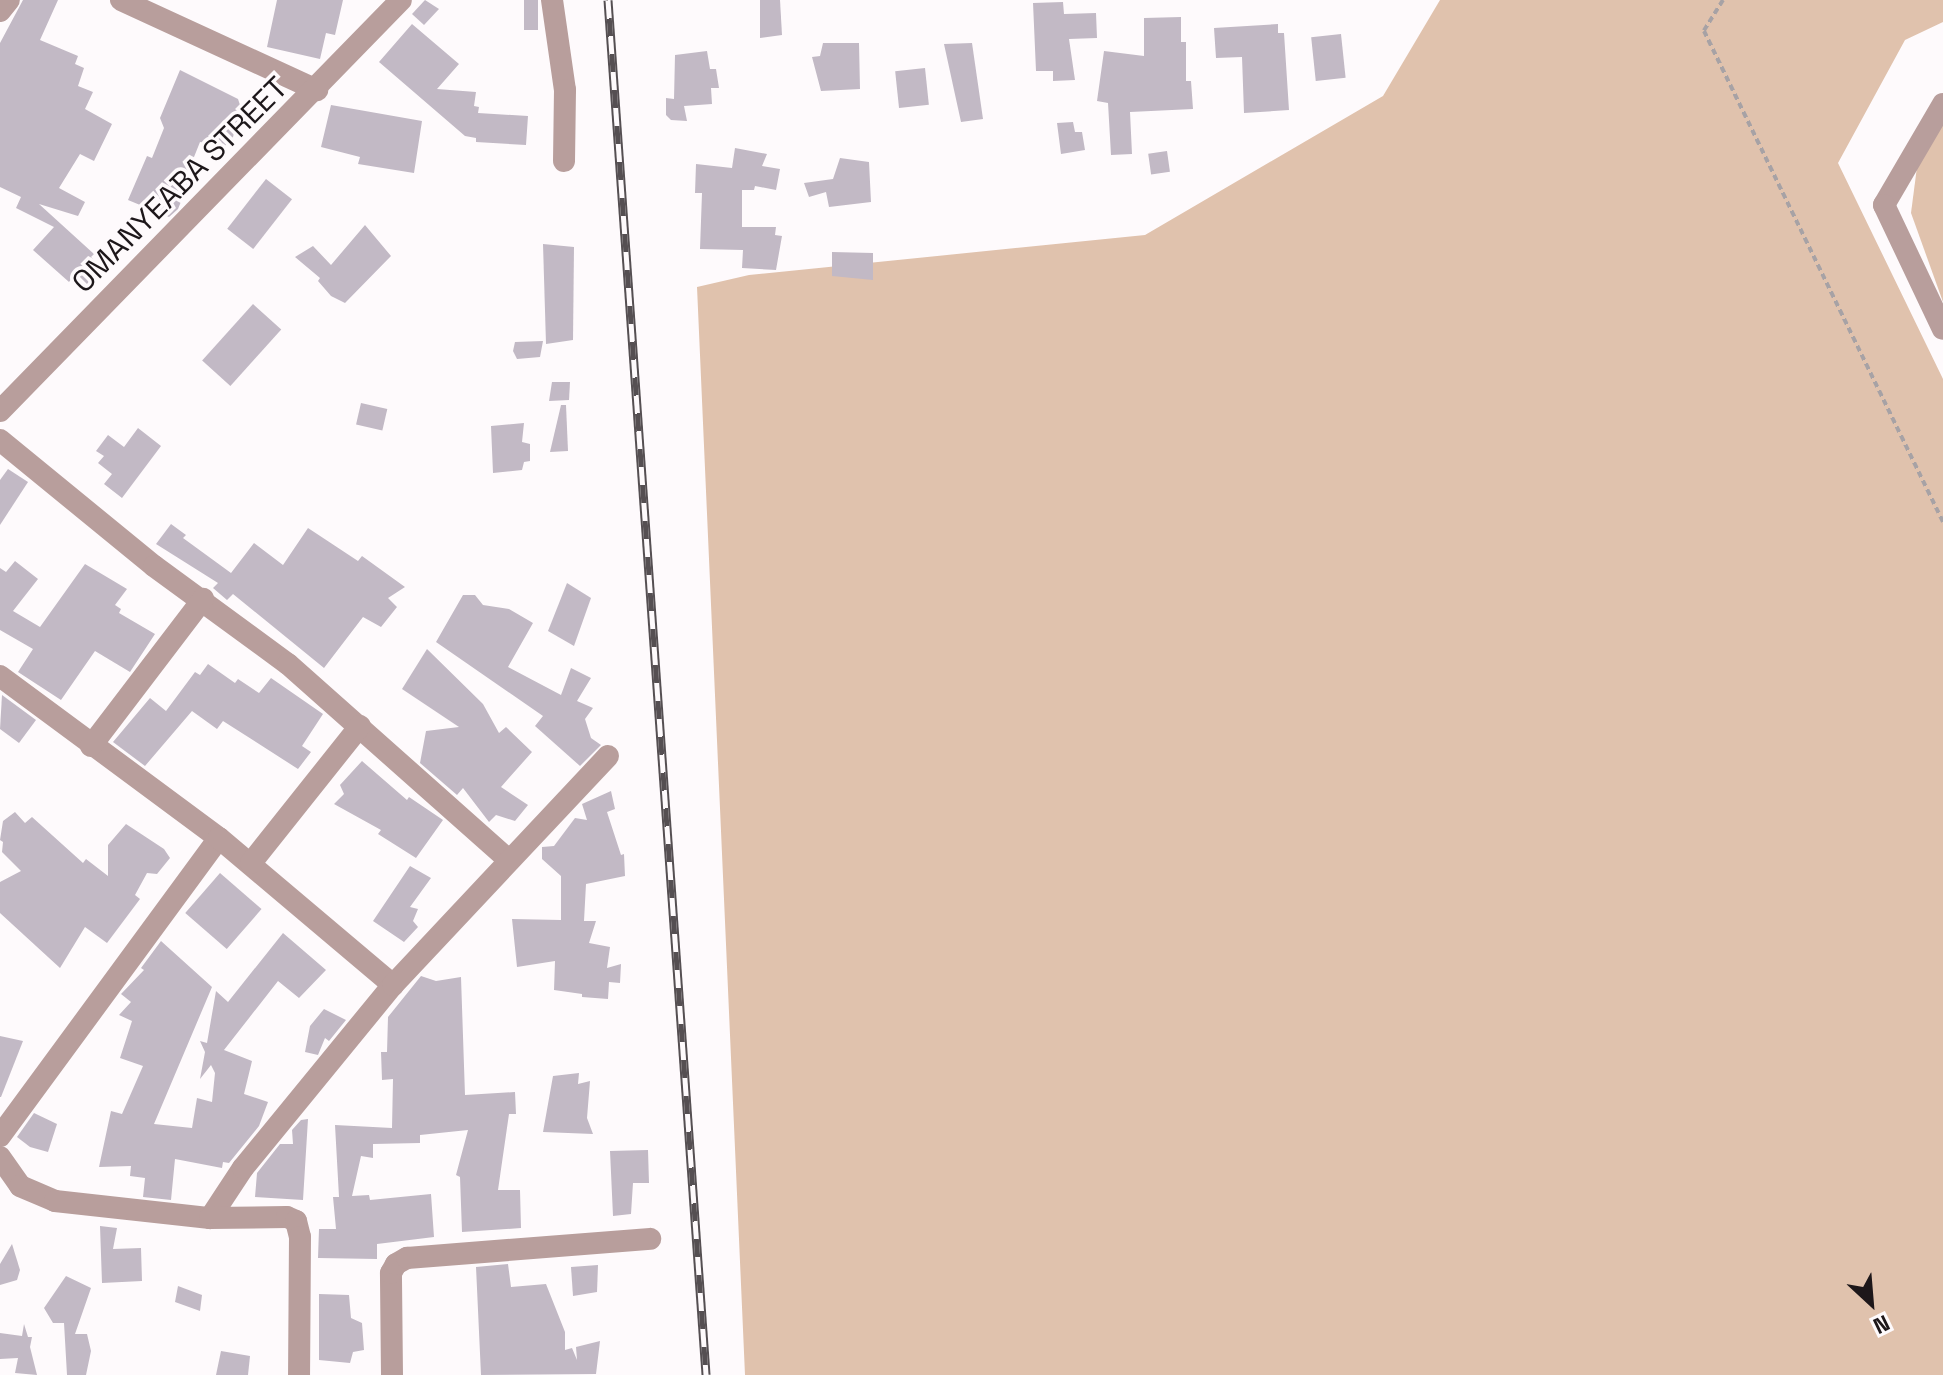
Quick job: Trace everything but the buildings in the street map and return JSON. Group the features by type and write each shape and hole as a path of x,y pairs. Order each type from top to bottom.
{"street":[{"path":"0,11 9,0"},
{"path":"121,0 317,90"},
{"name":"OMANYEABA STREET","path":"0,411 317,90 401,0"},
{"path":"552,0 565,90 564,161"},
{"path":"1943,104 1884,205 1943,329"},
{"path":"0,440 78,506 288,664 509,860"},
{"path":"91,746 203,599"},
{"path":"0,676 251,863 393,985"},
{"path":"251,863 360,726"},
{"path":"210,1218 243,1168 393,985 608,756"},
{"path":"0,1136 219,838"},
{"path":"0,1157 20,1186 55,1201 210,1218 287,1217 296,1221 300,1237 299,1375"},
{"path":"392,1375 391,1273 396,1264 407,1258 650,1239"}],"path":[{"path":"1723,0 1704,31 1943,522"}],"shaded area":[{"path":"1440,0 1943,0 1943,22 1905,40 1838,163 1943,379 1943,1375 745,1375 697,287 749,275 1145,235 1383,96"},
{"path":"1943,123 1943,302 1911,213 1917,167"}],"railway":[{"path":"608,0 706,1375"}]}
